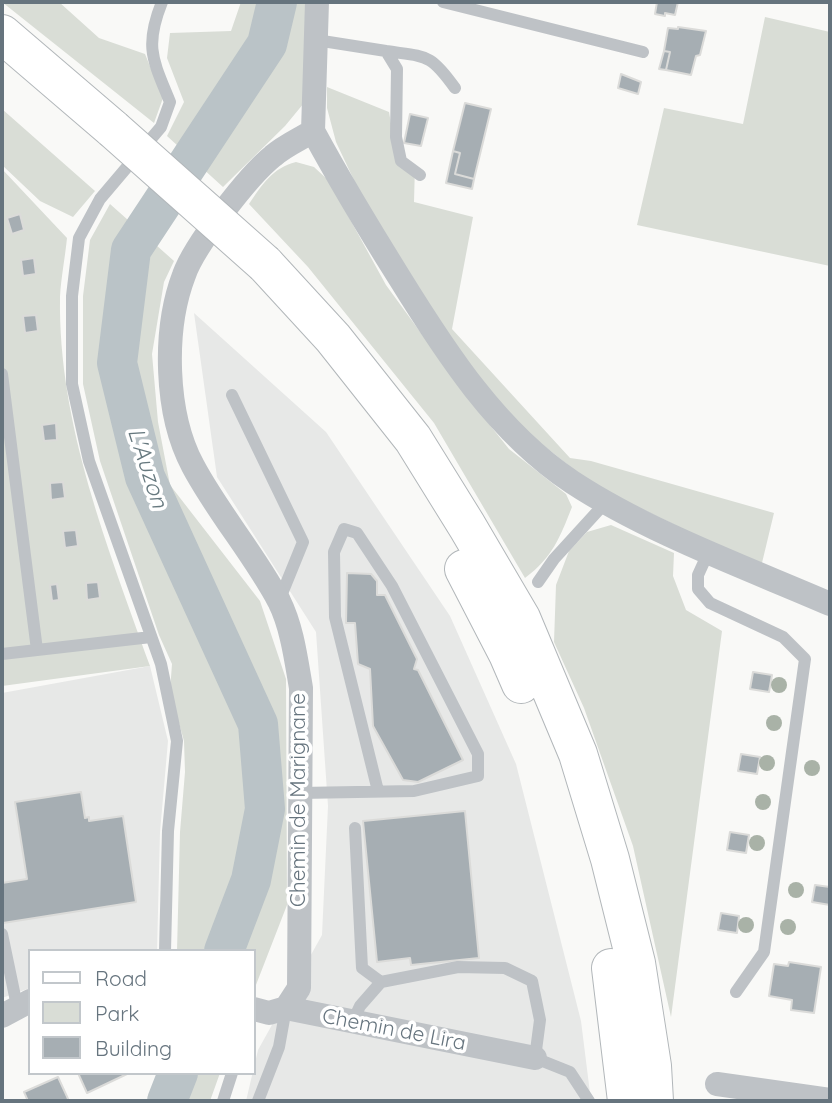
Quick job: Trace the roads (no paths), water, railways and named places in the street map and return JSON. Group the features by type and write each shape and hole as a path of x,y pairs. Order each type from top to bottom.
{"main road":[{"path":"2,34 104,139 256,274 333,338 413,439 521,618 578,754 610,859 636,963 652,1066 654,1101"},
{"path":"2,68 104,139"},
{"path":"256,274 281,316 402,469 454,550 508,654 552,757 589,871 611,967 627,1101"}],"street":[{"path":"317,2 313,131 347,194 436,337 468,382 528,447 571,481 625,513 830,604"},
{"name":"Chemin de Marignane","path":"286,1008 299,988 302,688 293,641 279,602 192,465 176,421 169,370 173,324 184,274 237,194 272,156 313,131"},
{"name":"Chemin de Lira","path":"256,1010 269,1013 286,1008 535,1058"},
{"path":"717,1084 830,1100"}],"lane":[{"path":"162,2 152,26 152,58 170,102 161,127 100,199 79,238 72,296 72,384 89,461 161,664 177,741 168,831 165,949"},
{"path":"443,2 643,52"},
{"path":"316,40 429,57 442,69 455,88"},
{"path":"386,51 397,69 396,137 401,161 420,175"},
{"path":"2,374 37,650"},
{"path":"232,395 303,542 279,602"},
{"path":"538,582 554,559 606,502"},
{"path":"300,793 414,791 478,776 478,754 392,586 357,533 344,528 334,551 335,617 378,791"},
{"path":"709,551 698,575 698,589 710,603 783,637 804,659 764,952 736,992"},
{"path":"2,654 151,637"},
{"path":"355,828 362,968 381,982"},
{"path":"2,934 16,1008"},
{"path":"353,1021 360,1006 381,982 458,967 505,968 532,981 540,1020 535,1058 570,1072 589,1101"},
{"path":"258,1101 279,1047 286,1008"},
{"path":"223,1101 231,1075"}],"waterway":[{"name":"L'Auzon","path":"225,949 251,880 265,809 258,724 145,477 117,363 131,250 267,44 277,2"},
{"name":"L'Auzon","path":"167,1101 177,1075"}]}
